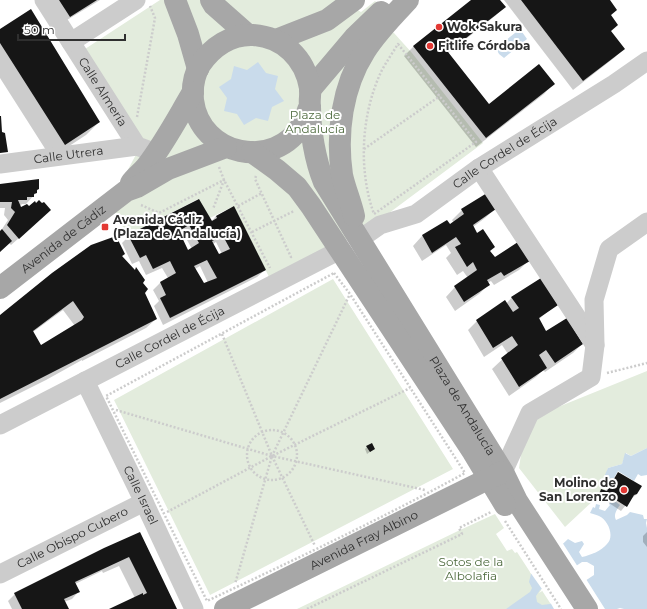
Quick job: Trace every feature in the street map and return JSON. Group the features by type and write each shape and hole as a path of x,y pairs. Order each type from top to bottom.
{"main road":[{"path":"175,0 188,34 198,69"},
{"path":"211,0 214,5 248,35"},
{"path":"276,40 329,10 354,0"},
{"path":"310,98 354,38 395,0"},
{"path":"360,239 343,176 340,153 343,108 348,88 365,51 379,32 408,0"},
{"name":"Plaza de Andalucía","path":"248,35 262,36 276,40 289,48 300,60 307,74 315,155 318,169 324,182 360,239 496,476 464,439 297,187 277,170 258,157 226,147 212,137 201,124 194,109 192,92 194,80 198,69 206,56 218,45 232,38 248,35"},
{"name":"Avenida de Cádiz","path":"126,191 146,150 173,126 192,92"},
{"name":"Plaza de Andalucía","path":"258,157 268,150 283,144 295,134 303,122 310,98"},
{"name":"Avenida de Cádiz","path":"0,288 126,191 137,187 168,169 226,147"},
{"path":"496,476 505,509 572,609"},
{"name":"Avenida Fray Albino","path":"225,609 496,476"},
{"path":"505,509 587,609"}],"street":[{"name":"Calle Almería","path":"44,0 71,42 146,150"},
{"path":"71,42 136,0"},
{"name":"Calle Cordel de Écija","path":"360,239 380,225 416,214 479,168 614,84 647,61"},
{"name":"Calle Utrera","path":"0,164 146,150"},
{"path":"479,168 595,345"},
{"path":"496,476 530,413 591,377 595,345 594,300 609,249 647,222"},
{"name":"Calle Cordel de Écija","path":"0,425 340,250"},
{"name":"Calle Israel","path":"85,382 144,502 194,609"},
{"name":"Calle Obispo Cubero","path":"0,574 144,502"}],"path":[{"path":"137,119 155,18 147,0"},
{"path":"398,44 440,96 476,142 374,214 369,201 365,177 364,149 367,121 373,93 382,70 398,44"},
{"path":"364,149 440,96"},
{"path":"258,157 255,179 291,257"},
{"path":"126,191 135,202 159,213 224,180"},
{"path":"224,180 270,268 277,264"},
{"path":"213,209 224,180"},
{"path":"238,206 262,193"},
{"path":"252,232 308,202"},
{"path":"284,260 296,254"},
{"path":"334,273 350,294 465,473 431,492 317,549 207,601 106,396 222,334 334,273"},
{"path":"234,588 272,456 350,294"},
{"path":"222,334 272,456 317,549"},
{"path":"591,377 647,363"},
{"path":"164,514 250,467 410,387"},
{"path":"112,408 272,456 431,492"},
{"path":"272,430 283,433 287,435 296,449 296,461 290,472 282,478 276,480 259,477 250,467 247,456 251,441 262,432 272,430"},
{"path":"307,609 462,534 459,528 505,509 561,609"}],"green space":[{"name":"Plaza de Andalucía","path":"160,0 341,0 361,12 375,1 377,3 380,24 394,33 412,53 483,143 381,219 316,258 271,281 234,206 210,218 198,199 128,235 105,198 122,181 141,145 85,49"},
{"path":"333,279 453,469 210,595 114,400"},
{"path":"647,371 647,448 631,456 626,453 622,464 608,468 604,482 610,485 565,527 519,468 526,420"},
{"name":"Sotos de la Albolafia","path":"495,514 504,528 496,534 507,551 512,549 515,553 517,552 554,609 297,609 458,531"}],"water":[{"path":"520,29 527,39 504,58 499,54 496,48"},
{"path":"258,62 266,73 278,76 275,89 284,101 272,107 268,121 256,118 244,125 237,114 224,111 227,98 219,87 231,79 234,66 247,70"},
{"path":"647,448 647,475 641,476 638,474 634,481 618,471 610,485 604,482 604,477 608,468 622,464 625,453 631,456"},
{"path":"612,499 620,505 615,514 616,520 630,512 643,515 644,519 647,519 647,609 506,609 530,592 532,588 529,582 531,574 568,539 575,543 582,541 584,544 579,552 582,557 602,549 607,544 610,537 608,525 602,518 590,513 593,507 595,508 596,504 600,505 599,509 605,511 610,505 609,504","holes":["582,562 587,562 594,566 594,575 550,604 542,605 537,602 536,596 540,590"]}],"pier":[{"path":"562,542 578,567 581,566 539,593 542,589 530,572"},
{"path":"586,579 605,609 554,609 550,602"}],"building":[{"path":"59,0 97,0 70,17"},
{"path":"471,0 500,0 506,7 448,52 489,104 539,64 555,84 486,138 413,46"},
{"path":"521,0 610,0 617,10 611,15 618,25 611,31 625,49 583,81"},
{"path":"31,9 100,122 65,145 0,43 0,29"},
{"path":"0,116 2,132 5,133 8,152 0,153"},
{"path":"39,179 39,189 37,190 37,193 34,194 34,197 27,197 27,200 18,200 21,207 27,204 29,206 35,201 36,203 39,200 42,203 44,202 51,210 19,239 7,225 15,212 11,208 12,202 0,202 0,184"},
{"path":"487,193 496,209 473,225 477,233 483,229 495,247 490,251 495,257 518,242 530,261 504,276 501,272 487,280 490,285 464,302 454,286 477,270 473,262 467,267 455,247 461,244 456,237 432,253 422,235 447,220 450,224 464,214 461,209"},
{"path":"199,199 212,221 217,218 216,216 234,206 266,270 170,318 160,298 166,295 160,282 176,273 170,261 153,269 146,255 140,258 128,235","holes":["189,225 199,243 188,250 179,231","223,236 230,249 219,254 212,241","207,260 217,278 204,283 194,266"]},
{"path":"2,229 12,241 0,252 0,231"},
{"path":"116,236 125,254 122,256 135,270 136,267 145,280 143,283 148,289 145,293 157,319 0,399 0,315 52,273 91,245","holes":["73,301 84,317 82,320 41,345 33,331"]},
{"path":"541,278 558,305 539,318 546,331 567,318 583,344 555,363 546,350 539,355 547,368 519,387 501,358 518,345 512,336 493,348 476,320 505,300 513,312 519,308 511,297"},
{"path":"372,443 375,449 370,452 366,446"},
{"name":"Molino de San Lorenzo","path":"618,472 642,486 637,494 634,495 627,507 605,493 600,492 601,489 607,491"},
{"path":"140,532 177,609 109,609 143,593 143,595 147,593 129,557 75,582 80,592 64,599 69,609 22,609 14,593 104,548"}],"place":[{"name":"Wok Sakura","path":"439,27"},
{"name":"Fitlife Córdoba","path":"430,46"},
{"name":"Avenida Cádiz (Plaza de Andalucía)","path":"105,227"},
{"name":"Molino de San Lorenzo","path":"624,490"}]}
